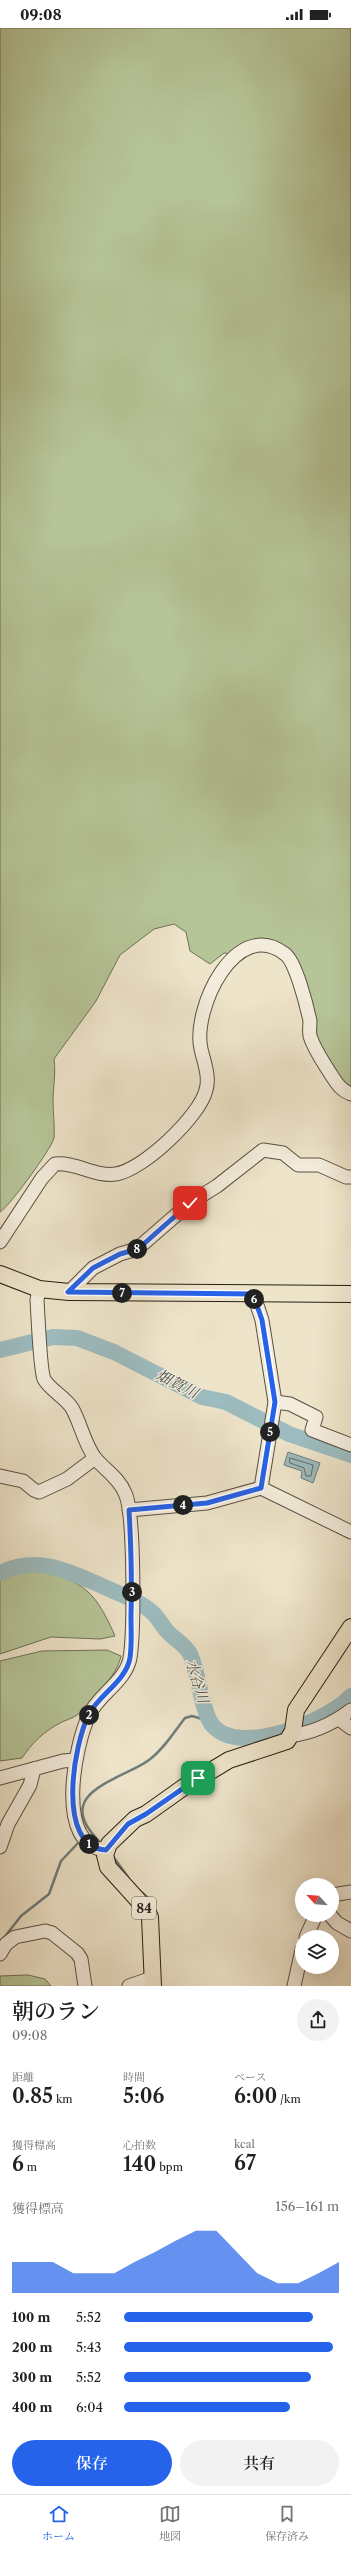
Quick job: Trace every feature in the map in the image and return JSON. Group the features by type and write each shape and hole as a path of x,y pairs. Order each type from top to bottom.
{"main road":[{"path":"0,1274 39,1289 68,1292 351,1294"},
{"path":"108,1846 135,1819 146,1814 184,1787 229,1760 282,1744 292,1728 303,1699 351,1626"},
{"name":"84","path":"108,1846 106,1864 111,1872 148,1913 153,1983"}],"street":[{"path":"0,1242 42,1178 55,1164 70,1165 92,1173 105,1174 127,1172 146,1161 197,1110 207,1089 207,1079 198,1036 205,1005 218,974 239,954 251,948 270,948 285,954 290,959 297,972 310,1021 310,1036 336,1083 351,1094"},
{"path":"68,1292 93,1268 120,1254 138,1249 190,1203 217,1186 263,1150 283,1153 298,1165 319,1165 346,1178 351,1177"},
{"path":"39,1289 37,1300 44,1379 71,1407 95,1458 122,1486 129,1510 132,1600 129,1660 116,1681 89,1715 74,1760 74,1814 77,1826 89,1844 97,1849 108,1846"},
{"path":"253,1294 262,1320 274,1407 261,1488"},
{"path":"274,1407 290,1404 316,1417 312,1430 351,1445"},
{"path":"0,1476 23,1481 39,1492 67,1480 95,1458"},
{"path":"129,1510 207,1503 261,1488 351,1532"},
{"path":"292,1728 307,1732 339,1719 351,1710"},
{"path":"339,1719 351,1728"},
{"path":"0,1778 63,1761 74,1760"},
{"path":"0,1847 8,1824 30,1786 34,1769"},
{"path":"339,1894 351,1892"},
{"path":"336,1922 351,1931"},
{"path":"0,1954 6,1944 15,1937 45,1931 52,1933 77,1953 81,1959 85,1986"},
{"path":"294,1986 297,1974"},
{"path":"129,1986 153,1983"}],"green space":[{"path":"0,28 351,28 351,1089 336,1076 318,1040 289,953 275,942 264,940 232,954 224,953 210,964 190,951 186,932 174,924 154,929 120,955 96,1001 54,1059 54,1138 30,1177 12,1200 0,1212"},
{"path":"27,1569 60,1577 72,1581 82,1587 99,1605 115,1636 100,1639 51,1637 0,1654 0,1575 7,1571"},
{"path":"107,1650 121,1656 119,1663 103,1688 83,1710 75,1716 54,1726 43,1734 30,1747 22,1758 0,1761 0,1661 42,1651"},
{"path":"28,1975 45,1979 51,1986 0,1986 0,1976"}],"water":[{"path":"288,1452 320,1463 313,1483 301,1478 302,1471 284,1465"}],"waterway":[{"name":"畑賀川","path":"0,1350 53,1337 77,1338 114,1352 202,1397 226,1402 289,1434 351,1455"},
{"name":"水谷川","path":"0,1573 29,1565 42,1565 56,1568 82,1577 144,1606 154,1614 167,1631 188,1650 196,1671 209,1720 213,1726 226,1735 243,1738 263,1737 284,1732 305,1725 324,1716 340,1706 351,1696"},
{"path":"99,1841 86,1824 82,1810 86,1799 108,1781 137,1767 154,1756 164,1746 185,1718 192,1716 209,1721"},
{"name":"水谷川","path":"324,1716 330,1719"},
{"path":"3,1939 21,1916 49,1894 61,1861 81,1840"},
{"path":"112,1855 128,1877"},
{"path":"140,1891 153,1902 155,1910"}],"route":[{"path":"190,1203 138,1249 120,1254 93,1268 72,1286 68,1292 253,1294 254,1301 262,1320 274,1385 275,1402 261,1488 245,1494 207,1503 129,1510 132,1592 131,1646 129,1660 116,1681 95,1704 82,1732 74,1760 73,1772 74,1814 77,1826 82,1836 89,1844 97,1849 106,1850 109,1844 128,1824 146,1814 198,1778"}]}
